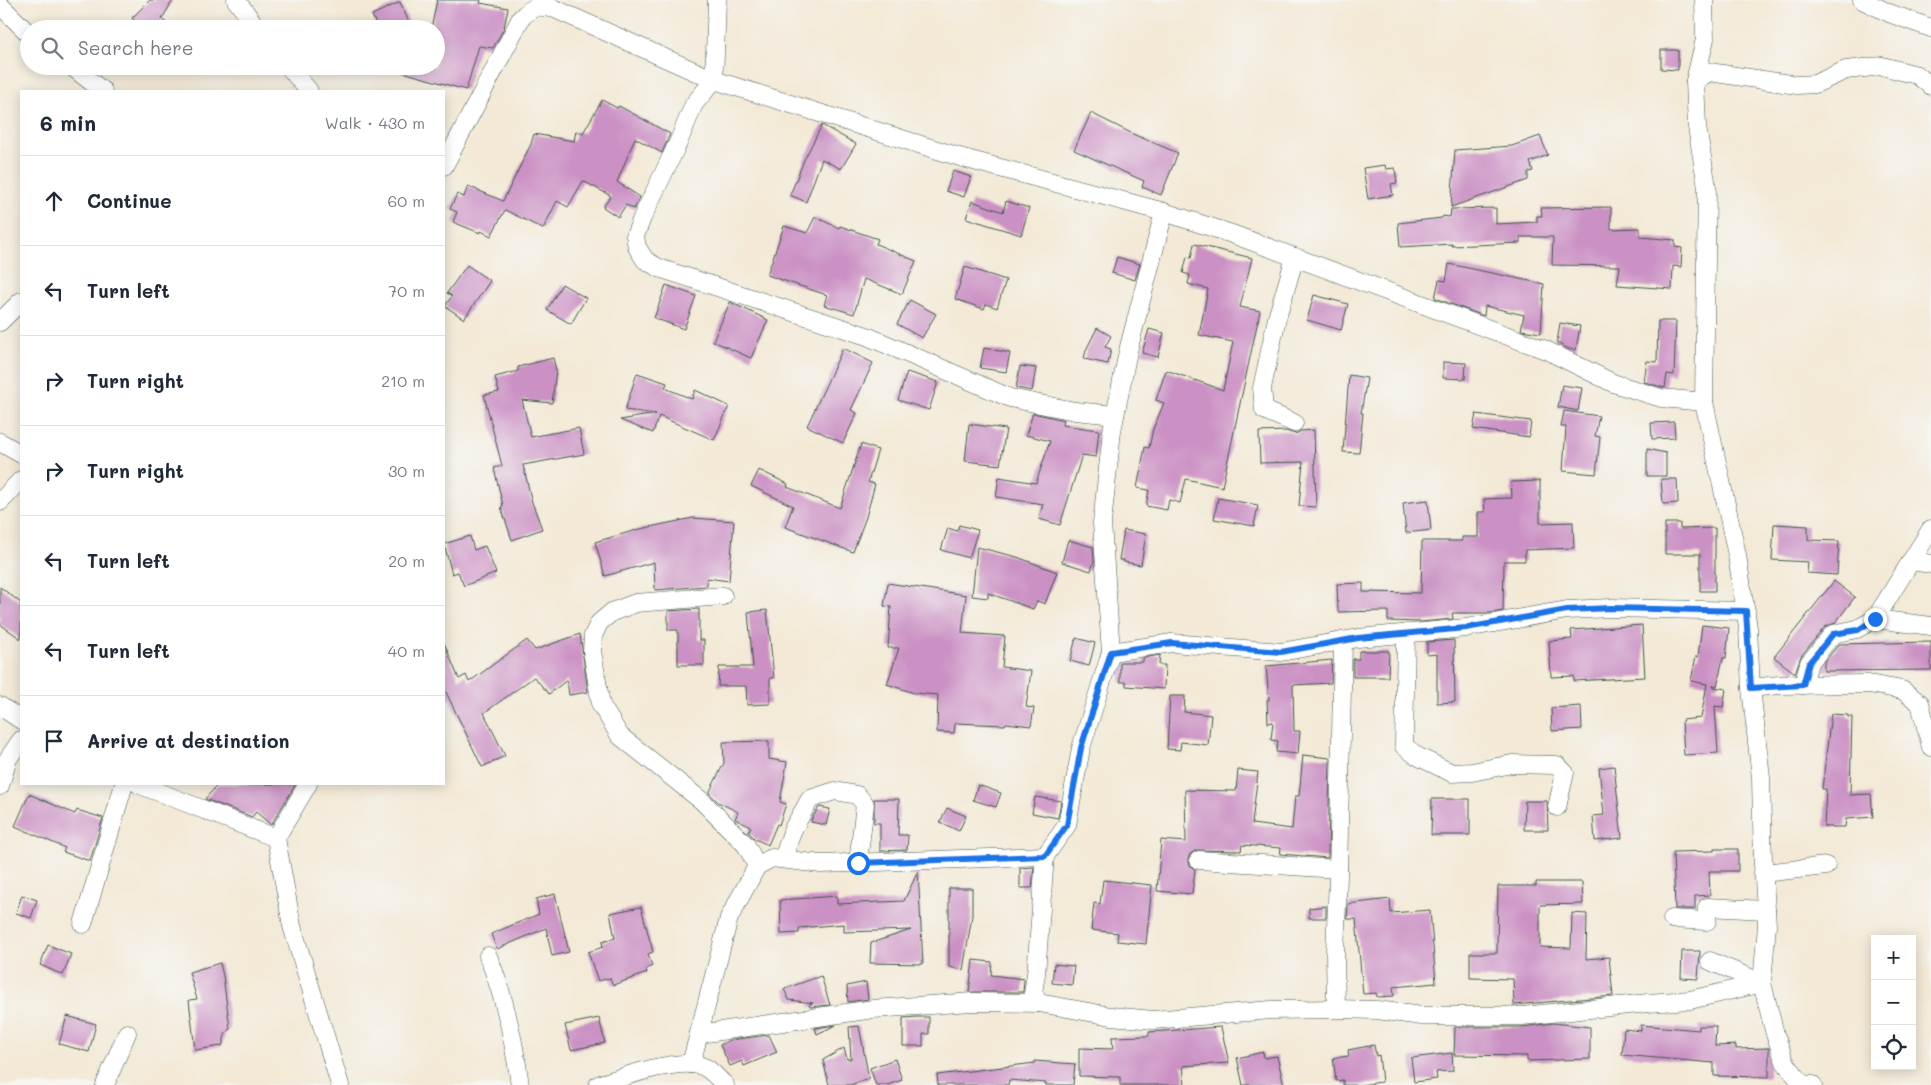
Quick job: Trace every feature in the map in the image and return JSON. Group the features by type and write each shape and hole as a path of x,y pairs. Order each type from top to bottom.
{"street":[{"path":"236,0 251,20"},
{"path":"717,0 714,80 694,104 635,236 637,247 645,260 660,268 867,336 1010,398 1075,411 1115,415"},
{"path":"1704,0 1705,39 1694,81 1697,127 1707,187 1704,402 1737,555 1746,611 1751,688 1761,778 1763,873 1767,925 1762,983 1775,1034 1785,1062 1802,1084 1813,1085"},
{"path":"1862,0 1889,13 1931,28"},
{"path":"0,5 20,25"},
{"path":"445,164 521,18 530,8 541,5 555,9 714,80 963,158 1164,212 1232,234 1546,350 1613,383 1661,398 1704,402"},
{"path":"1694,81 1709,72 1797,85 1815,84 1846,70 1882,66 1917,75 1931,86"},
{"path":"83,75 102,90"},
{"path":"296,75 308,90"},
{"path":"1039,1003 1033,993 1045,856 1067,825 1081,748 1111,652 1102,523 1112,431 1128,351 1164,212"},
{"path":"1294,423 1264,410 1262,388 1277,318 1295,257"},
{"path":"0,322 20,302"},
{"path":"0,442 20,453"},
{"path":"0,502 20,481"},
{"path":"1803,685 1809,663 1833,634 1858,630 1875,619 1931,529"},
{"path":"1912,561 1931,564"},
{"path":"723,596 636,603 612,612 599,623 593,636 592,651 601,705 620,736 702,801 746,845 757,866"},
{"path":"1111,652 1172,643 1281,652 1343,641 1466,628 1567,610 1611,608 1746,611"},
{"path":"1875,619 1931,626"},
{"path":"1406,633 1404,746 1417,756 1452,773 1472,772 1512,764 1557,765 1565,772 1557,807"},
{"path":"1336,1010 1335,953 1343,641"},
{"path":"1751,688 1869,684 1902,690 1920,703 1931,747"},
{"path":"0,706 20,719"},
{"path":"0,786 8,759 20,741"},
{"path":"83,924 124,785"},
{"path":"141,785 276,838"},
{"path":"307,785 276,838 292,926 340,1085"},
{"path":"783,859 793,829 810,799 835,791 857,795 865,804 858,863"},
{"path":"691,1064 729,918 757,866 772,858 821,864 1045,856"},
{"path":"1199,860 1338,869"},
{"path":"1763,873 1826,866"},
{"path":"1672,919 1707,921 1707,907 1766,910"},
{"path":"488,956 499,982 516,1054 520,1085"},
{"path":"1710,961 1762,983"},
{"path":"699,1034 874,1009 972,1002 1039,1003 1111,1016 1153,1020 1271,1010 1377,1010 1422,1016 1522,1016 1690,1000 1762,983"},
{"path":"105,1085 127,1034"},
{"path":"598,1085 655,1067 691,1064 705,1067 725,1085"},
{"path":"1784,1085 1788,1065"}],"building":[{"path":"150,0 173,0 163,20 134,20 132,18"},
{"path":"437,0 481,0 480,3 508,8 504,28 493,48 479,46 466,90 413,75 445,75 445,20 433,20"},
{"path":"400,2 408,20 374,20 372,15"},
{"path":"1661,50 1678,50 1678,70 1661,69"},
{"path":"602,100 617,108 619,106 670,134 662,153 635,138 617,182 640,197 634,209 626,205 618,217 603,207 611,196 583,181 568,207 557,201 543,229 505,210 491,236 453,222 457,212 450,209 457,194 464,197 468,186 503,201 534,134 574,141 576,131 583,133"},
{"path":"1091,113 1135,135 1178,153 1161,195 1142,187 1144,181 1074,150"},
{"path":"822,125 856,144 841,169 822,159 806,202 790,195 804,160"},
{"path":"1540,136 1548,155 1530,162 1533,171 1528,172 1528,180 1451,207 1455,150 1512,146"},
{"path":"1385,165 1386,169 1395,168 1397,183 1391,184 1393,195 1368,199 1363,168"},
{"path":"953,171 971,177 964,197 946,191"},
{"path":"972,201 1003,212 1006,201 1029,208 1021,235 966,218"},
{"path":"1611,207 1611,229 1640,228 1640,237 1675,240 1675,247 1682,248 1681,267 1673,266 1672,289 1617,285 1620,266 1552,265 1553,237 1520,237 1520,243 1400,247 1398,223 1442,218 1443,216 1450,217 1451,209 1496,208 1496,224 1537,222 1537,216 1542,216 1541,208"},
{"path":"815,217 839,228 840,226 878,239 876,244 916,261 902,294 864,279 854,314 824,305 827,295 767,275 784,226 807,233"},
{"path":"1194,244 1252,258 1240,307 1260,311 1222,487 1186,479 1180,503 1169,500 1167,510 1146,506 1149,490 1137,488 1145,447 1149,448 1153,429 1164,403 1156,400 1166,370 1223,390 1233,342 1199,335 1208,289 1188,284 1190,275 1183,273 1187,257 1191,258"},
{"path":"1117,257 1140,264 1135,280 1112,273"},
{"path":"1449,264 1544,284 1541,333 1521,330 1524,315 1485,306 1484,316 1435,298 1439,280 1446,281"},
{"path":"467,265 490,281 464,319 445,306 452,296 447,293"},
{"path":"965,267 1006,280 997,308 986,304 984,309 955,299"},
{"path":"562,284 586,298 571,324 547,310"},
{"path":"666,285 696,296 684,329 654,318"},
{"path":"1314,295 1348,304 1341,330 1307,320"},
{"path":"910,300 936,314 922,338 897,324"},
{"path":"730,302 768,320 751,358 713,341"},
{"path":"1658,321 1676,321 1674,375 1667,374 1665,388 1644,382 1647,361 1657,362"},
{"path":"1560,323 1580,326 1576,350 1557,343"},
{"path":"1097,328 1111,336 1105,347 1111,349 1108,364 1084,359 1086,350"},
{"path":"1149,329 1164,333 1158,357 1142,353"},
{"path":"843,348 873,363 851,410 857,413 843,443 807,426"},
{"path":"984,348 1010,353 1006,372 980,368"},
{"path":"553,358 556,370 552,403 522,400 531,437 579,428 584,454 523,465 532,502 542,529 512,540 501,507 503,506 494,468 502,466 484,395 499,392 495,377 518,371 518,367"},
{"path":"1443,362 1466,363 1465,379 1443,378"},
{"path":"1020,366 1036,368 1032,391 1016,388"},
{"path":"907,372 938,382 929,410 898,400"},
{"path":"637,373 667,383 665,388 692,399 695,390 729,406 714,440 659,416 653,433 620,420 656,414 625,410"},
{"path":"1349,375 1367,378 1361,413 1363,413 1359,453 1343,452"},
{"path":"1562,385 1582,388 1578,411 1558,407"},
{"path":"1564,411 1599,416 1595,436 1600,437 1596,474 1563,471 1566,427 1561,427"},
{"path":"1033,413 1064,420 1062,425 1099,430 1096,457 1082,455 1060,525 1039,519 1043,504 996,497 999,477 1036,483 1050,441 1026,435"},
{"path":"1476,414 1531,421 1529,437 1473,429"},
{"path":"1674,422 1675,438 1652,439 1651,423"},
{"path":"969,424 1006,429 1000,465 965,461"},
{"path":"1314,430 1316,507 1299,506 1303,462 1260,463 1259,432 1286,431 1295,434 1301,431"},
{"path":"861,444 878,450 868,482 875,484 866,517 853,552 785,527 793,506 751,486 759,470 788,484 787,487 840,508"},
{"path":"1647,449 1666,453 1666,476 1647,476"},
{"path":"1661,479 1677,479 1678,503 1663,504"},
{"path":"1540,481 1540,523 1573,522 1574,548 1525,550 1525,561 1504,561 1503,611 1491,613 1452,613 1453,619 1421,622 1388,621 1388,611 1338,612 1337,584 1363,583 1363,592 1421,593 1422,541 1462,541 1462,537 1478,537 1478,512 1485,512 1484,499 1512,498 1511,482"},
{"path":"1218,498 1258,505 1254,526 1214,519"},
{"path":"1428,500 1431,530 1406,533 1403,503"},
{"path":"693,518 734,521 729,581 707,578 707,586 655,590 654,562 605,576 595,542 640,529"},
{"path":"1665,523 1680,523 1680,529 1715,528 1715,591 1700,591 1700,554 1665,554"},
{"path":"1774,524 1808,526 1808,540 1839,541 1837,575 1807,573 1808,562 1772,560"},
{"path":"959,525 978,530 969,558 941,550 948,528 957,531"},
{"path":"1124,530 1146,534 1141,565 1119,560"},
{"path":"470,536 474,550 485,546 496,573 464,586 458,572 452,574 445,544"},
{"path":"1068,540 1093,547 1094,561 1091,571 1062,562"},
{"path":"977,547 1017,557 1057,572 1045,604 1037,601 1033,609 988,593 988,598 972,596"},
{"path":"1834,581 1855,597 1835,623 1825,627 1801,656 1795,673 1774,657"},
{"path":"888,583 966,595 962,633 1005,636 1002,667 1031,671 1026,707 1034,708 1031,726 1006,723 1005,725 955,723 954,733 937,732 938,695 914,693 887,684 899,648 888,648 891,607 884,606"},
{"path":"0,587 20,602 20,638 0,624"},
{"path":"699,609 699,640 704,640 704,665 678,665 678,630 668,630 668,611"},
{"path":"767,610 774,678 770,678 770,704 747,705 746,686 718,686 719,667 753,667 748,612"},
{"path":"1642,625 1645,677 1574,681 1574,676 1551,677 1549,641 1572,639 1571,630"},
{"path":"1702,625 1729,628 1726,658 1723,658 1717,686 1713,685 1714,687 1726,689 1723,707 1715,706 1718,753 1684,755 1682,720 1701,718 1707,684 1691,681 1696,656 1698,657"},
{"path":"580,634 588,692 569,695 567,680 549,694 534,677 484,713 505,756 482,767 445,690 445,645 459,679 466,675 469,682 527,640 535,650"},
{"path":"1076,638 1095,643 1089,666 1070,661"},
{"path":"1454,640 1455,702 1437,703 1437,654 1427,655 1427,642"},
{"path":"1931,642 1931,670 1824,671 1824,662 1839,644"},
{"path":"1359,651 1389,651 1388,677 1353,677 1353,659 1359,659"},
{"path":"1160,655 1159,665 1165,665 1164,689 1126,686 1126,682 1120,682 1120,662 1143,662 1143,658"},
{"path":"1332,660 1331,683 1293,685 1294,731 1300,731 1298,754 1276,752 1278,741 1271,740 1273,722 1268,723 1267,700 1269,700 1266,666"},
{"path":"1170,696 1185,696 1184,712 1211,715 1208,745 1181,742 1180,750 1167,749"},
{"path":"1581,706 1582,729 1552,731 1551,708"},
{"path":"1831,714 1852,717 1850,795 1871,794 1873,817 1846,819 1845,827 1824,827 1826,789 1822,789"},
{"path":"769,741 769,759 787,762 780,802 786,804 779,825 777,824 768,845 755,839 748,832 751,827 735,819 738,812 718,802 709,793 724,763 723,742"},
{"path":"1303,755 1330,758 1328,858 1280,854 1281,848 1242,845 1241,851 1197,850 1190,854 1188,859 1190,865 1195,870 1192,894 1157,891 1161,840 1186,842 1185,790 1236,791 1238,770 1258,772 1252,824 1292,829 1295,796 1299,796"},
{"path":"1614,766 1622,838 1595,841 1593,816 1604,815 1599,768"},
{"path":"217,785 295,785 271,825 256,812 252,817 205,799"},
{"path":"978,785 1001,793 996,807 973,800"},
{"path":"29,794 75,814 77,810 103,818 90,861 63,852 65,848 15,826"},
{"path":"1035,797 1061,801 1058,818 1032,813"},
{"path":"874,799 899,799 898,835 908,835 907,850 880,851 880,823 874,823"},
{"path":"1432,799 1470,799 1470,835 1431,835"},
{"path":"1525,801 1547,801 1548,830 1524,830"},
{"path":"819,807 830,809 826,825 811,822"},
{"path":"947,808 966,816 959,831 940,822"},
{"path":"1714,849 1738,849 1738,871 1709,871 1710,895 1695,896 1695,909 1675,909 1673,852 1714,851"},
{"path":"1034,867 1032,888 1020,888 1020,868"},
{"path":"918,871 923,964 870,963 871,943 911,930 844,932 844,924 799,928 799,933 781,934 780,900 837,896 837,904 904,901"},
{"path":"1103,880 1152,885 1146,944 1117,941 1118,933 1091,930 1094,903 1100,904"},
{"path":"1536,882 1582,882 1583,904 1540,905 1540,947 1571,948 1572,913 1587,914 1586,959 1609,957 1613,996 1514,1005 1513,979 1470,978 1470,953 1497,953 1498,886 1536,886"},
{"path":"949,888 972,888 972,916 963,970 949,967"},
{"path":"555,894 569,952 552,956 546,928 497,949 491,934 539,914 536,899"},
{"path":"22,895 37,900 31,918 16,913"},
{"path":"1390,899 1391,913 1430,910 1436,983 1393,987 1394,996 1377,997 1376,993 1363,994 1356,919 1347,919 1348,904"},
{"path":"1326,906 1326,918 1309,918 1309,908"},
{"path":"641,907 653,952 648,954 652,966 646,969 647,973 613,985 610,978 598,981 588,952 603,947 602,942 615,938 610,913"},
{"path":"48,945 71,954 63,975 40,965"},
{"path":"1682,951 1700,951 1698,979 1681,978"},
{"path":"973,960 992,962 991,975 1024,979 1023,992 969,992"},
{"path":"220,963 230,1029 226,1032 222,1046 195,1050 189,1000 197,999 189,972"},
{"path":"1054,964 1074,966 1072,985 1052,983"},
{"path":"821,976 830,1005 810,1007 809,1005 813,1003 789,1000 784,989"},
{"path":"866,982 868,999 848,1002 847,986"},
{"path":"67,1016 96,1024 89,1052 59,1044"},
{"path":"929,1017 929,1034 923,1034 923,1046 903,1046 903,1018"},
{"path":"599,1018 605,1043 571,1050 565,1025"},
{"path":"1553,1023 1590,1027 1590,1059 1527,1061 1527,1056 1454,1055 1455,1027 1522,1027"},
{"path":"836,1025 817,1034 815,1028"},
{"path":"1641,1025 1699,1030 1699,1026 1716,1026 1715,1046 1736,1045 1736,1049 1769,1048 1769,1077 1714,1076 1714,1063 1622,1055 1624,1029 1641,1031"},
{"path":"859,1026 869,1079 850,1085 829,1085 823,1060 844,1048 847,1059 851,1059 849,1027"},
{"path":"1221,1027 1229,1063 1183,1066 1185,1085 1120,1085 1120,1077 1079,1076 1079,1048 1113,1049 1112,1037 1149,1036 1149,1032"},
{"path":"769,1035 777,1052 744,1066 742,1061 730,1066 720,1045 730,1040"},
{"path":"1374,1045 1376,1056 1379,1055 1382,1082 1343,1085 1343,1080 1336,1081 1333,1058 1349,1056 1348,1050"},
{"path":"1263,1052 1264,1058 1277,1056 1284,1085 1243,1085 1237,1058"},
{"path":"1452,1053 1453,1071 1436,1072 1437,1079 1414,1082 1411,1058"},
{"path":"895,1059 902,1080 887,1085 876,1085 870,1068"},
{"path":"1035,1061 1075,1064 1073,1085 1046,1085 1046,1083 1009,1080 1008,1085 938,1085 937,1075 1035,1063"}],"route":[{"path":"858,863 1045,856 1067,825 1081,748 1111,652 1172,643 1281,652 1358,638 1466,628 1567,610 1611,608 1746,611 1751,688 1803,685 1809,663 1833,634 1858,630 1875,619"}]}
